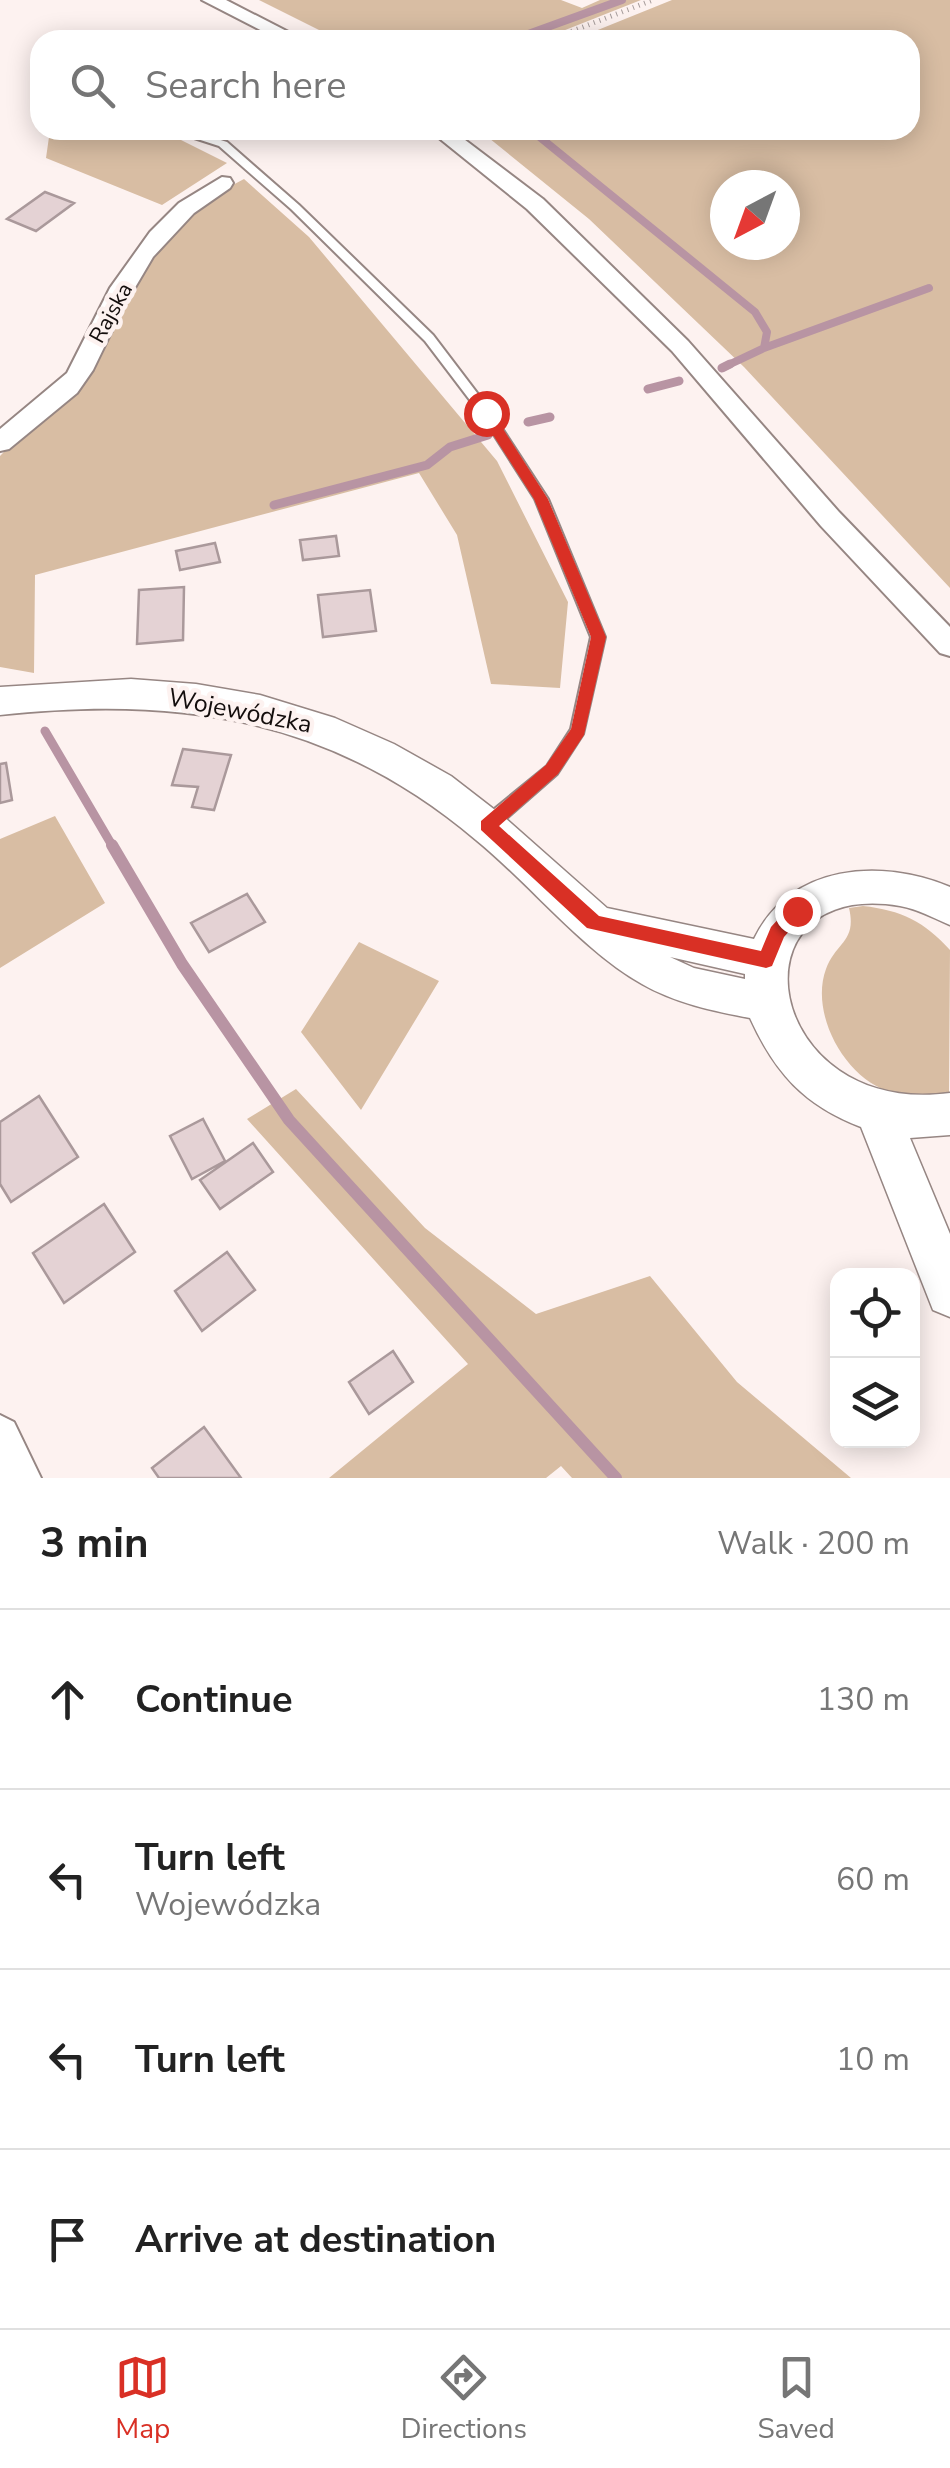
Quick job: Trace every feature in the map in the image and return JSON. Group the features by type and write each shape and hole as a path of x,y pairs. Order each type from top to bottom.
{"street":[{"path":"211,0 274,30"},
{"path":"452,140 535,204 680,346 830,519 950,645"},
{"name":"Rajska","path":"0,442 22,422 57,400 78,376 112,306 172,216 222,183"},
{"name":"Wojewódzka","path":"0,701 83,692 158,694 306,720 362,742 412,772 488,826 594,923 669,977 721,994 766,981"},
{"path":"950,907 900,888 847,888 823,896 797,911 778,933 766,981 779,1037 803,1069 837,1095 877,1112 903,1117 950,1114"},
{"path":"877,1112 950,1293"},
{"path":"0,1436 20,1478"}],"lane":[{"path":"209,140 223,144 295,207 428,338 486,413 541,499 598,637 578,730 552,770 488,826"}],"path":[{"path":"575,30 653,0"}],"shaded area":[{"path":"259,0 561,0 582,8 600,0 641,0 565,30 319,30"},
{"path":"672,0 950,0 950,588 744,367 589,219 491,140 920,140 920,30 598,30"},
{"path":"49,140 181,140 227,163 162,205 46,158"},
{"path":"244,179 309,237 497,461 568,602 560,688 491,684 457,535 419,473 35,575 34,673 0,667 0,456 32,423 72,394 99,360 133,284 177,220 197,204"},
{"path":"55,816 105,903 0,968 0,839"},
{"path":"863,906 911,919 950,950 949,1094 900,1094 877,1086 847,1061 836,1044 823,1006 822,987 830,960 848,935 849,908"},
{"path":"359,942 439,981 361,1110 301,1032"},
{"path":"296,1089 425,1228 536,1314 650,1276 737,1382 851,1478 572,1478 561,1466 546,1478 329,1478 468,1364 247,1119"}],"building":[{"path":"45,192 74,203 36,231 7,219"},
{"path":"336,536 339,556 303,560 300,540"},
{"path":"215,543 220,562 180,570 176,551"},
{"path":"184,587 183,640 137,644 139,590"},
{"path":"370,590 376,631 323,637 318,595"},
{"path":"183,749 231,755 214,810 192,807 198,787 172,785"},
{"path":"6,763 12,800 0,803 0,764"},
{"path":"247,894 265,922 209,952 191,923"},
{"path":"39,1096 78,1157 11,1202 0,1184 0,1122"},
{"path":"203,1119 225,1161 192,1179 170,1136"},
{"path":"253,1143 273,1172 220,1209 200,1180"},
{"path":"104,1204 135,1252 64,1303 33,1253"},
{"path":"227,1252 255,1290 202,1331 175,1291"},
{"path":"393,1351 413,1382 369,1414 349,1382"},
{"path":"204,1427 241,1478 159,1478 152,1468"}],"waterway":[{"path":"539,30 622,0"},
{"path":"543,140 755,312 767,332 764,348"},
{"path":"764,348 929,288"},
{"path":"724,367 764,348"},
{"path":"724,367 730,364"},
{"path":"648,389 679,381"},
{"path":"528,422 550,417"},
{"path":"274,505 427,465 450,447 488,435"},
{"path":"45,731 113,847"},
{"path":"112,845 182,964 289,1120 616,1478"}],"route":[{"path":"486,413 541,499 598,637 578,730 552,770 488,826 594,923 766,960 778,933 797,911"}]}
